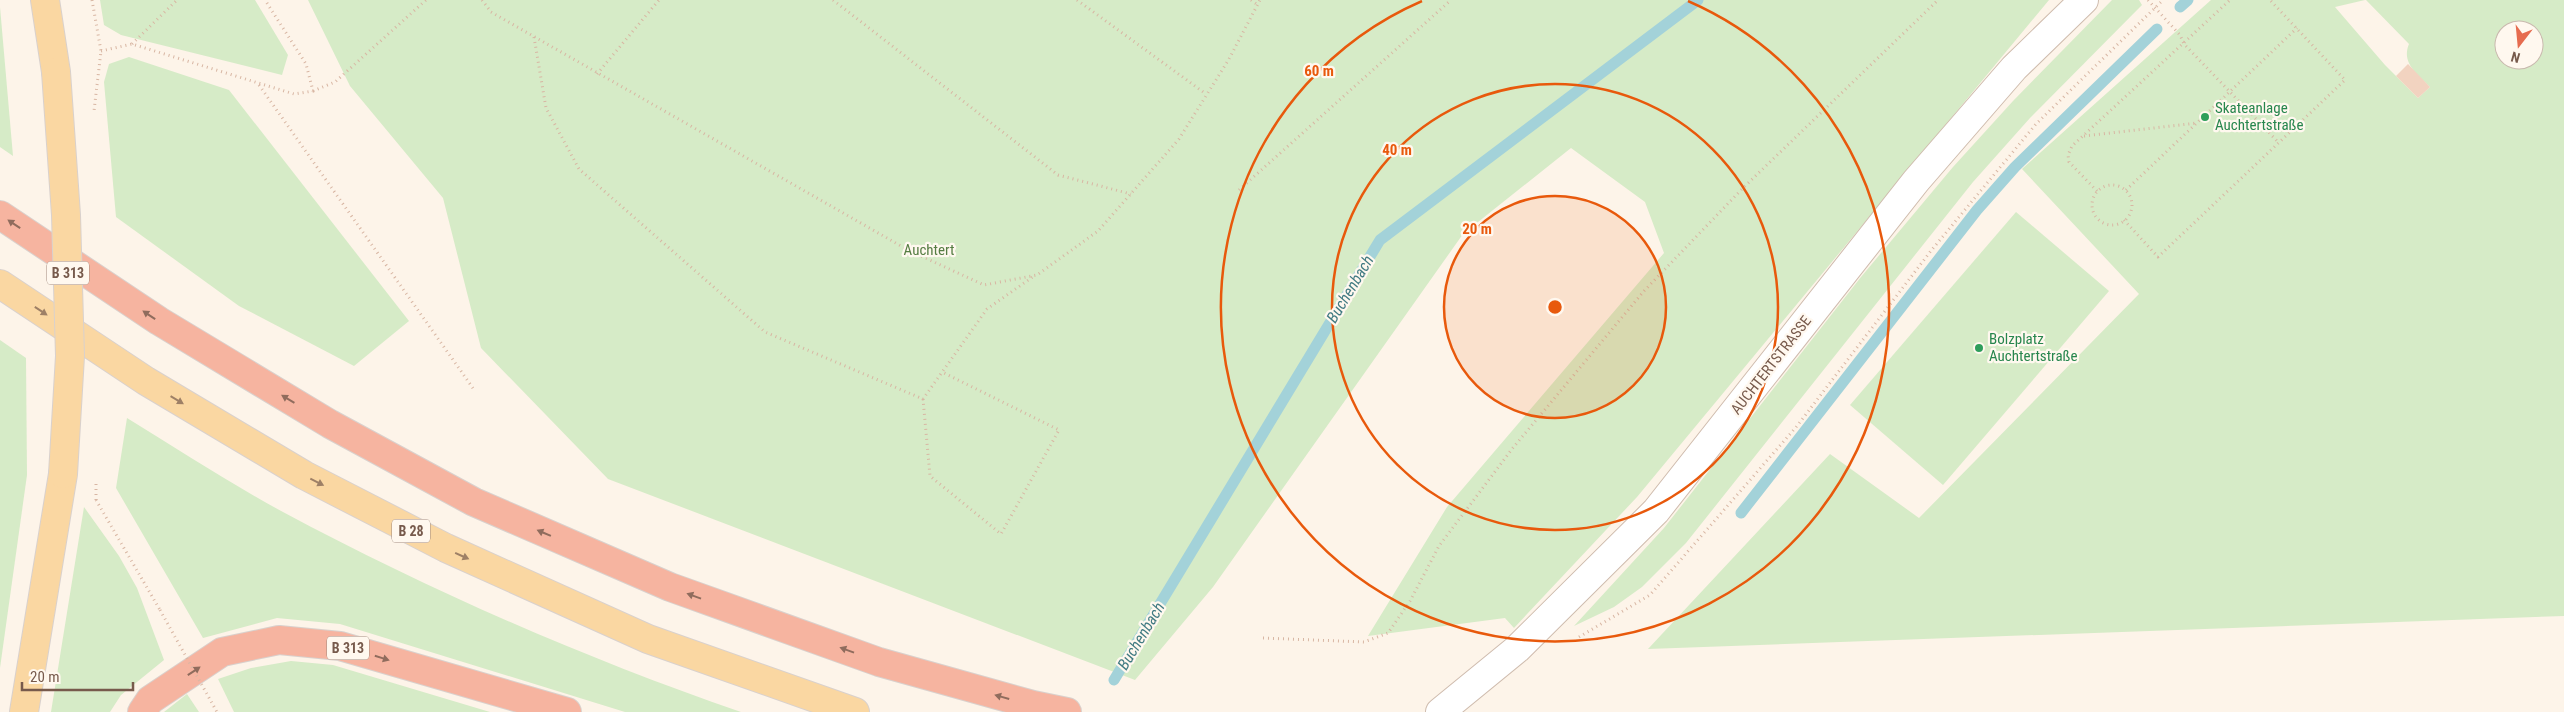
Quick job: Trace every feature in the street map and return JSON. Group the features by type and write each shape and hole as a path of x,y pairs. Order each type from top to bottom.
{"highway":[{"path":"0,215 159,321 330,424 474,502 670,587 879,662 1033,705 1067,712"},
{"name":"B 313","path":"142,712 150,700 222,652 279,640 340,646 567,712"}],"main road":[{"name":"B 313","path":"24,712 63,474 70,356 66,215 56,72 45,0"},
{"name":"B 28","path":"0,284 146,381 304,475 446,548 648,639 855,712"}],"street":[{"name":"AUCHTERTSTRASSE","path":"1440,712 1517,649 1656,511 1916,181 2014,68 2084,0"}],"path":[{"path":"92,0 101,51 94,111"},
{"path":"132,44 177,0"},
{"path":"265,0 306,64 313,91"},
{"path":"101,51 132,44 259,85 294,94 313,91 335,82 426,0"},
{"path":"482,0 491,12 908,250 984,285 1037,274"},
{"path":"597,74 659,0"},
{"path":"833,0 1058,176 1131,194"},
{"path":"1077,0 1206,94"},
{"path":"1251,0 1258,4"},
{"path":"942,372 1059,430 1001,534 930,476 923,399 942,372 987,309 1098,231 1179,139 1260,0"},
{"path":"1239,190 1451,0"},
{"path":"1263,638 1364,642 1388,633 1410,601 1439,546 1512,449 1644,291 1743,188 1938,0"},
{"path":"2148,0 2180,35 2184,44 2279,143"},
{"path":"1574,642 1650,595 1796,426 1930,252 2036,124 2162,0"},
{"path":"2097,191 2069,162 2068,155 2072,146 2230,0"},
{"path":"2124,220 2158,257 2345,80 2270,0"},
{"path":"2126,190 2297,28"},
{"path":"534,37 546,108 579,169 765,332 923,399"},
{"path":"259,85 475,390"},
{"path":"2082,136 2198,123"},
{"path":"2106,185 2116,185 2126,190 2132,201 2130,212 2124,220 2115,225 2105,224 2098,218 2092,208 2092,199 2097,191 2106,185"},
{"path":"96,500 218,712"}],"green space":[{"path":"100,0 255,0 288,55 282,75 121,35 104,25"},
{"name":"Auchtert","path":"308,0 2049,0 1637,497 1514,628 1505,618 1368,636 1447,507 1664,253 1645,202 1571,148 1463,234 1213,587 1135,680 608,479 481,348 443,198 350,86"},
{"path":"2112,0 2139,0 2142,5 2030,118 1973,182 1686,543 1642,587 1614,607 1574,626 1664,528 1861,277 1953,167 2013,101"},
{"path":"2211,0 2365,0 2335,7 2385,65 2418,98 2430,87 2409,63 2407,51 2409,44 2366,0 2564,0 2564,616 1648,649 1830,454 1919,518 2139,294 2022,169"},
{"path":"0,7 13,156 0,147"},
{"path":"129,57 229,90 409,321 354,366 239,306 116,217 104,82 109,64"},
{"name":"Bolzplatz Auchtertstraße","path":"2016,212 2109,291 1943,485 1850,405"},
{"path":"0,340 26,358 27,475 0,668"},
{"path":"127,418 263,501 394,569 566,646 741,712 625,712 340,624 277,618 203,638 116,488"},
{"path":"84,507 119,556 137,588 164,660 121,695 110,712 51,712"},
{"path":"291,661 333,665 490,712 234,712 218,679 251,668"},
{"path":"187,694 199,712 164,712"}],"building":[{"path":"2408,64 2430,87 2418,98 2396,76"}],"waterway":[{"name":"Buchenbach","path":"1114,680 1380,240 1698,0"},
{"path":"2180,7 2188,0"},
{"path":"1741,513 1977,210 2015,167 2157,29"}],"place":[{"name":"Skateanlage Auchtertstraße","path":"2205,117"},
{"name":"Bolzplatz Auchtertstraße","path":"1979,348"}]}
